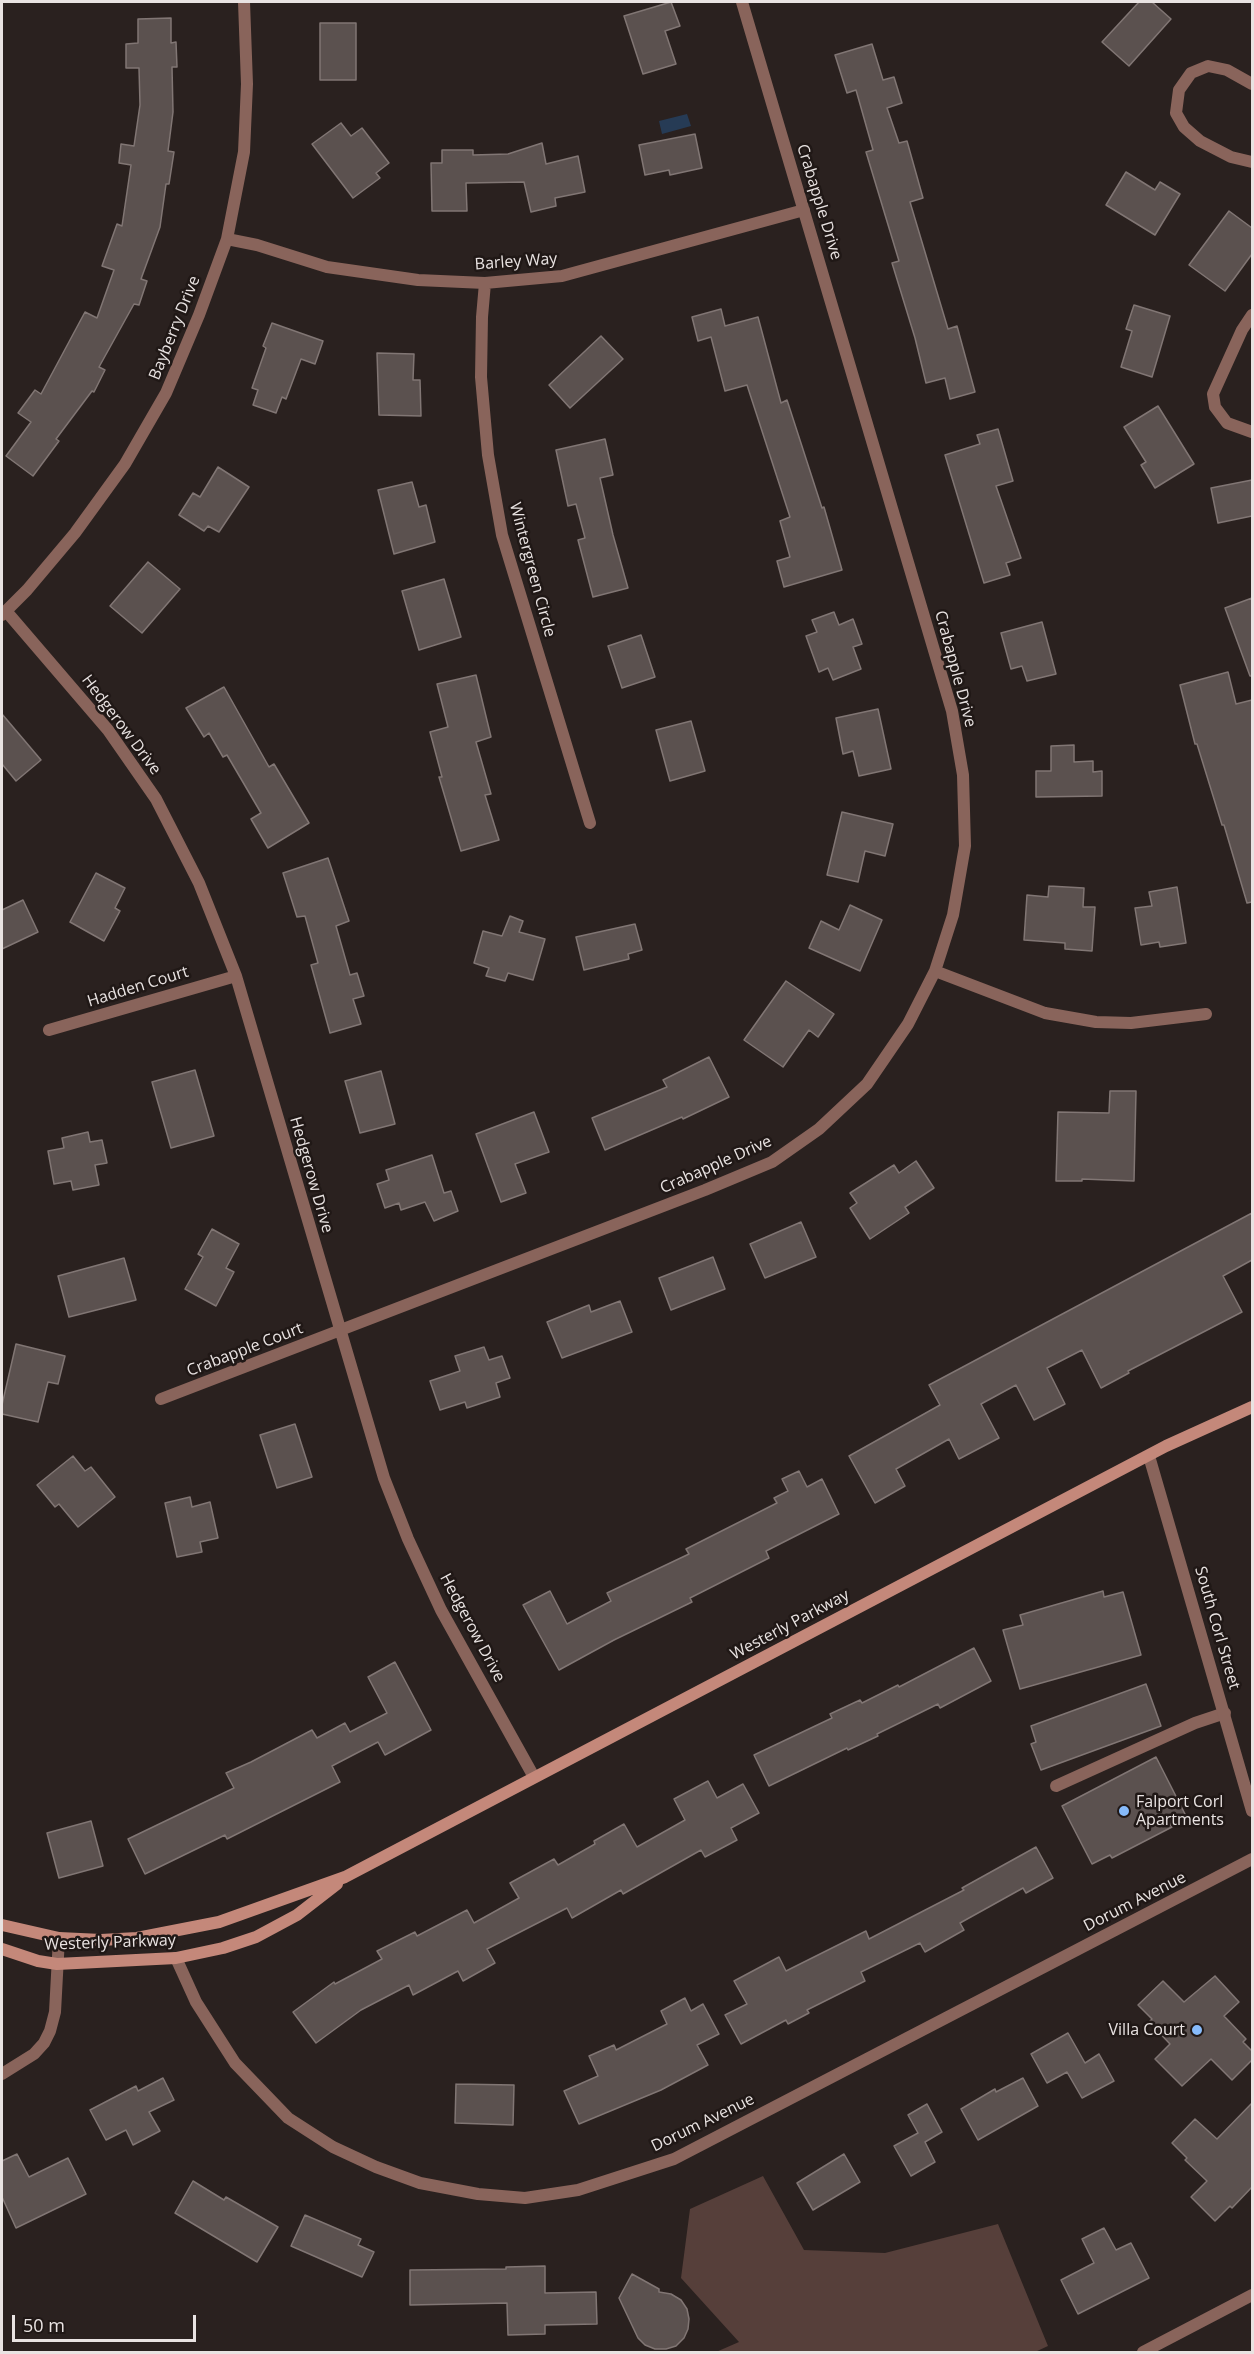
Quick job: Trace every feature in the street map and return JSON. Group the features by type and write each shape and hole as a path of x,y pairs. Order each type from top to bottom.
{"main road":[{"name":"Westerly Parkway","path":"2,1925 59,1938 101,1940 137,1938 244,1915 291,1895 345,1877 1149,1456 1252,1407"},
{"name":"Westerly Parkway","path":"2,1949 38,1961 57,1964 176,1958 223,1948 256,1937 297,1915 345,1877"}],"street":[{"name":"Bayberry Drive","path":"4,613 27,590 75,533 124,464 166,393 199,315 227,238 244,152 248,84 244,2"},
{"name":"Crabapple Drive","path":"340,1332 772,1162 819,1129 867,1084 908,1024 934,971 953,915 965,846 963,775 952,711 742,2"},
{"path":"1252,84 1227,70 1208,66 1191,73 1179,90 1176,113 1184,127 1200,141 1231,157 1252,162"},
{"name":"Barley Way","path":"227,238 327,267 418,280 485,283 562,276 804,210"},
{"name":"Wintergreen Circle","path":"485,283 481,377 488,455 502,535 590,823"},
{"path":"1252,315 1242,330 1213,394 1215,407 1227,423 1252,432"},
{"name":"Hedgerow Drive","path":"4,613 108,730 156,799 199,883 236,976 384,1478 408,1539 441,1610 534,1777"},
{"path":"934,971 1045,1013 1096,1022 1131,1023 1206,1014"},
{"name":"Hadden Court","path":"49,1030 236,976"},
{"name":"Crabapple Court","path":"161,1399 340,1332"},
{"name":"South Corl Street","path":"1149,1456 1252,1811"},
{"path":"1056,1786 1195,1723 1225,1713"},
{"name":"Dorum Avenue","path":"176,1958 196,2002 235,2063 288,2118 333,2147 376,2167 420,2183 478,2194 525,2198 578,2190 674,2159 1252,1859"},
{"path":"2,2074 34,2054 47,2037 55,2012 59,1938"},
{"path":"1143,2352 1252,2295"}],"shaded area":[{"path":"763,2176 804,2250 885,2253 998,2224 1048,2346 1035,2352 716,2352 739,2342 681,2278 690,2209"}],"water":[{"path":"687,114 691,126 662,134 659,121"}],"building":[{"path":"671,2 680,26 665,31 676,64 643,74 624,16"},
{"path":"1139,2 1152,2 1171,19 1129,66 1102,42"},
{"path":"171,18 171,43 176,42 177,67 172,67 173,112 168,151 174,152 169,184 166,184 160,227 141,279 147,281 139,305 134,304 99,367 105,370 94,392 92,391 56,439 59,441 33,476 6,456 31,422 18,413 35,390 41,394 85,312 97,318 114,270 102,266 117,224 122,226 131,165 119,163 121,144 134,146 140,105 139,68 126,68 126,44 138,43 138,19"},
{"path":"320,23 356,23 356,80 320,80"},
{"path":"872,44 883,80 894,77 902,103 887,108 899,143 907,141 923,198 910,202 948,329 957,326 975,392 950,399 945,378 926,383 892,263 899,261 866,152 873,150 856,90 847,93 835,55"},
{"path":"341,123 351,136 362,128 389,163 376,173 380,178 353,198 312,144"},
{"path":"695,134 702,168 670,175 669,170 645,175 639,145"},
{"path":"542,143 546,164 578,156 585,192 555,198 556,206 531,212 524,182 466,183 467,211 432,211 431,163 442,163 442,150 473,150 473,155 508,154"},
{"path":"1126,172 1155,190 1160,182 1180,194 1155,235 1106,205"},
{"path":"1229,211 1252,228 1252,254 1225,291 1189,265"},
{"path":"1134,305 1170,316 1152,377 1121,367 1132,331 1126,329"},
{"path":"721,309 725,326 758,317 781,403 787,400 822,508 824,507 842,570 784,587 777,561 790,557 780,521 790,517 747,385 725,391 711,337 698,341 692,317"},
{"path":"272,323 323,341 315,364 301,359 286,399 282,397 276,413 253,405 258,390 252,388 266,348 263,346"},
{"path":"601,336 623,359 570,408 549,385"},
{"path":"377,353 414,354 413,380 420,380 421,416 379,415"},
{"path":"1158,406 1194,464 1155,488 1141,465 1146,462 1124,427"},
{"path":"998,429 1013,481 996,486 1021,558 1006,563 1010,575 984,583 945,455 980,444 977,435"},
{"path":"605,439 613,475 600,478 628,588 593,597 578,540 585,538 576,504 568,506 556,450"},
{"path":"218,467 249,487 219,532 208,526 204,531 179,515 193,493 200,497"},
{"path":"1252,480 1252,516 1218,523 1211,488"},
{"path":"412,482 419,507 426,505 435,542 394,554 378,490"},
{"path":"148,562 180,589 142,633 110,606"},
{"path":"444,579 461,637 419,650 402,591"},
{"path":"1252,598 1252,676 1250,676 1225,608"},
{"path":"834,612 839,625 853,619 862,644 853,647 861,669 833,680 828,668 819,672 806,636 817,632 812,620"},
{"path":"1042,622 1056,674 1027,681 1022,666 1011,669 1001,633"},
{"path":"641,635 655,677 622,688 608,646"},
{"path":"1228,672 1236,704 1252,700 1252,902 1247,903 1224,825 1222,825 1197,744 1195,744 1180,685"},
{"path":"476,675 491,737 476,742 491,794 485,795 499,840 461,851 439,777 442,777 430,732 448,727 437,684"},
{"path":"224,687 269,767 274,764 309,823 268,848 251,819 261,813 227,755 223,757 209,733 204,737 186,708"},
{"path":"878,709 891,769 859,776 853,751 843,754 836,718"},
{"path":"2,714 41,760 16,781 2,764"},
{"path":"691,721 705,771 670,781 656,730"},
{"path":"1074,745 1074,762 1093,761 1093,772 1102,771 1102,796 1036,797 1036,771 1051,771 1051,746"},
{"path":"842,812 893,824 885,856 865,851 858,882 827,875"},
{"path":"328,858 349,921 336,926 350,975 357,973 364,996 353,999 361,1024 330,1033 311,965 318,963 305,916 297,917 283,873"},
{"path":"96,873 125,888 115,908 120,911 104,941 70,922"},
{"path":"1049,886 1084,888 1083,907 1095,907 1092,951 1065,949 1065,943 1024,940 1027,895 1048,897"},
{"path":"1177,887 1186,943 1160,947 1159,942 1141,945 1135,908 1152,906 1149,892"},
{"path":"23,900 38,932 2,949 2,910"},
{"path":"850,905 882,920 860,971 809,948 821,921 839,930"},
{"path":"510,916 523,921 519,932 545,939 533,980 508,973 505,981 486,976 489,968 474,963 483,931 502,936"},
{"path":"635,924 642,950 628,954 629,959 584,970 576,937"},
{"path":"786,981 834,1014 818,1037 809,1030 783,1067 744,1040"},
{"path":"709,1057 729,1097 683,1119 682,1117 605,1150 592,1118 667,1087 663,1080"},
{"path":"195,1070 214,1136 171,1148 152,1082"},
{"path":"381,1071 395,1124 360,1133 345,1081"},
{"path":"1110,1091 1136,1091 1134,1181 1082,1179 1082,1181 1056,1181 1058,1112 1109,1113"},
{"path":"534,1112 549,1152 515,1164 526,1193 501,1202 476,1134"},
{"path":"88,1132 90,1142 102,1140 107,1163 95,1165 99,1185 73,1190 71,1181 54,1184 48,1151 64,1148 62,1138"},
{"path":"432,1155 444,1193 451,1191 458,1211 434,1221 425,1202 401,1210 399,1203 385,1208 377,1184 389,1180 386,1170"},
{"path":"916,1161 934,1188 905,1207 909,1213 870,1239 850,1208 857,1203 850,1193 894,1165 899,1173"},
{"path":"1252,1213 1252,1260 1223,1276 1242,1312 1128,1371 1129,1373 1101,1388 1082,1350 1047,1368 1065,1404 1034,1420 1016,1385 981,1404 999,1438 959,1459 949,1439 896,1469 905,1486 875,1503 849,1456 940,1405 929,1385"},
{"path":"801,1222 816,1257 765,1278 750,1244"},
{"path":"212,1229 239,1244 226,1268 234,1272 216,1306 185,1289 203,1257 198,1254"},
{"path":"713,1257 725,1289 671,1310 659,1278"},
{"path":"124,1258 136,1300 69,1317 58,1276"},
{"path":"620,1301 632,1332 562,1358 547,1322 589,1305 591,1312"},
{"path":"16,1344 65,1356 58,1384 48,1382 38,1422 2,1414"},
{"path":"484,1347 489,1360 502,1356 510,1378 496,1383 500,1397 467,1408 465,1402 440,1410 430,1381 460,1371 455,1356"},
{"path":"295,1424 312,1477 277,1488 260,1435"},
{"path":"73,1456 85,1471 91,1467 115,1497 78,1527 59,1504 55,1507 37,1485"},
{"path":"799,1471 807,1487 822,1479 839,1514 766,1551 769,1558 690,1598 692,1602 559,1670 523,1605 550,1591 567,1624 611,1601 607,1593 689,1554 686,1549 777,1503 774,1498 788,1491 782,1479"},
{"path":"190,1497 192,1507 210,1502 218,1538 200,1542 202,1552 177,1557 165,1503"},
{"path":"1103,1591 1104,1597 1123,1592 1141,1655 1020,1689 1003,1630 1023,1625 1020,1615"},
{"path":"974,1648 991,1681 940,1708 938,1704 877,1734 878,1736 848,1750 847,1748 769,1786 754,1755 832,1718 830,1714 860,1700 862,1703 898,1685 899,1687"},
{"path":"395,1662 431,1730 385,1755 378,1742 332,1766 340,1782 227,1839 225,1835 145,1874 128,1839 234,1788 226,1773 312,1730 317,1738 345,1723 350,1732 387,1713 368,1677"},
{"path":"1146,1684 1161,1726 1041,1770 1031,1744 1036,1742 1031,1726"},
{"name":"Falport Corl Apartments","path":"1156,1757 1186,1816 1170,1824 1172,1827 1112,1858 1110,1855 1092,1864 1062,1806"},
{"path":"708,1781 717,1798 743,1784 759,1813 731,1828 737,1840 705,1857 701,1850 623,1894 621,1890 572,1918 567,1908 487,1949 495,1963 463,1981 458,1971 413,1995 409,1985 361,2010 316,2043 293,2012 334,1982 335,1984 382,1959 377,1951 415,1932 417,1936 467,1910 474,1923 519,1898 510,1883 554,1859 558,1865 624,1824 637,1847 685,1820 674,1799"},
{"path":"91,1821 103,1866 59,1878 47,1833"},
{"path":"1036,1847 1053,1878 1026,1893 1023,1888 960,1923 964,1930 925,1952 920,1943 861,1972 865,1981 807,2010 809,2013 788,2024 786,2020 741,2044 725,2015 747,2004 734,1981 779,1957 786,1971 866,1931 869,1939 964,1890 962,1888"},
{"name":"Villa Court","path":"1215,1976 1239,2002 1224,2016 1246,2039 1243,2042 1252,2051 1252,2060 1232,2080 1211,2059 1182,2086 1155,2059 1170,2044 1149,2022 1152,2019 1138,2005 1163,1981 1184,2002"},
{"path":"685,1998 691,2011 703,2004 719,2034 697,2045 708,2065 661,2090 579,2124 564,2091 598,2076 589,2056 614,2045 616,2050 667,2024 661,2011"},
{"path":"1068,2033 1085,2063 1099,2054 1114,2081 1082,2098 1067,2072 1047,2083 1031,2054"},
{"path":"163,2078 174,2100 149,2112 160,2131 133,2145 126,2130 106,2140 90,2110 136,2086 138,2091"},
{"path":"1023,2078 1038,2106 978,2140 961,2109 995,2089 996,2092"},
{"path":"456,2084 514,2085 513,2125 455,2123"},
{"path":"1252,2103 1252,2187 1232,2208 1230,2206 1215,2221 1191,2197 1207,2181 1185,2160 1187,2158 1172,2143 1195,2119 1217,2139"},
{"path":"927,2104 942,2132 925,2142 935,2162 911,2176 894,2146 918,2133 908,2115"},
{"path":"17,2154 29,2177 68,2158 86,2194 16,2228 2,2197 2,2161"},
{"path":"844,2154 860,2182 813,2210 797,2183"},
{"path":"193,2181 224,2200 226,2197 278,2227 257,2262 175,2213"},
{"path":"305,2215 361,2239 358,2245 374,2252 362,2277 291,2246"},
{"path":"1104,2228 1116,2250 1131,2243 1149,2278 1078,2314 1061,2280 1094,2263 1082,2239"},
{"path":"545,2266 545,2293 596,2292 597,2324 545,2325 545,2334 508,2335 507,2303 410,2305 410,2270 506,2269 506,2267"},
{"path":"632,2274 659,2289 659,2292 671,2294 681,2300 687,2309 688,2329 684,2338 676,2346 655,2349 645,2345 638,2338 619,2298"}],"place":[{"name":"Falport Corl Apartments","path":"1124,1811"},
{"name":"Villa Court","path":"1197,2030"}]}
